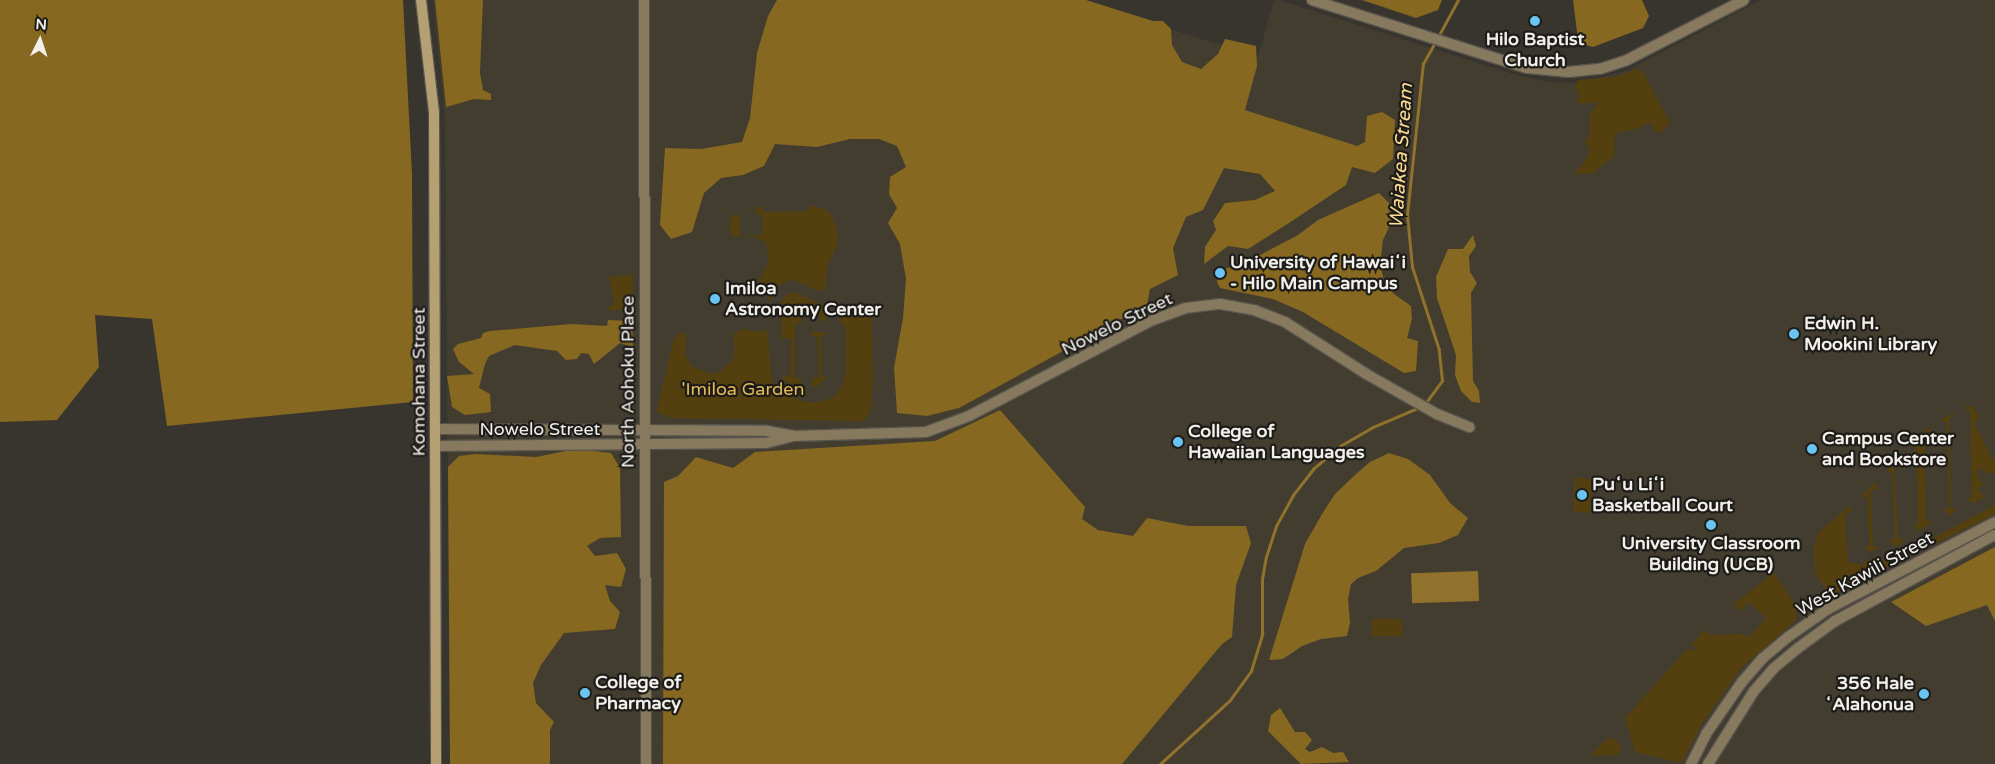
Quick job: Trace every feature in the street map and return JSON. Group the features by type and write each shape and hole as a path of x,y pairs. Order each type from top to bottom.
{"main road":[{"name":"Komohana Street","path":"421,0 434,113 436,764"}],"street":[{"name":"North Aohoku Place","path":"644,0 646,764"},
{"path":"1312,0 1527,68 1585,72 1616,65 1644,53 1744,0"},
{"name":"Nowelo Street","path":"435,429 767,430 794,436 879,436 941,429 1153,320 1186,308 1215,304 1254,310 1285,322 1437,414 1469,427"},
{"name":"Nowelo Street","path":"435,446 766,443 794,436"},
{"name":"West Kawili Street","path":"1691,764 1706,734 1742,682 1764,657 1788,636 1828,609 1995,522"},
{"name":"West Kawili Street","path":"1708,764 1754,691 1774,668 1798,648 1835,622 1995,535"}],"shaded area":[{"path":"0,0 403,0 412,174 413,402 167,426 152,319 95,315 99,367 57,420 0,422"},
{"name":"University of Hawaiʻi - Hilo Main Campus","path":"433,0 1072,0 1258,56 1274,0 1278,0 1513,74 1548,82 1575,83 1626,71 1761,0 1995,0 1995,764 450,764 445,116"},
{"path":"435,0 483,0 480,73 483,90 491,94 491,100 474,99 446,107"},
{"path":"777,0 1086,0 1153,21 1163,21 1171,29 1172,45 1182,62 1201,69 1218,54 1225,39 1256,46 1257,66 1245,110 1357,146 1365,142 1367,116 1382,112 1395,120 1393,159 1375,173 1352,167 1346,185 1292,221 1248,249 1228,246 1204,264 1205,247 1216,230 1213,221 1225,203 1255,200 1275,191 1260,174 1224,168 1203,210 1186,217 1173,248 1178,275 1150,289 1147,305 959,408 927,416 897,413 894,368 903,318 906,279 900,244 888,223 897,208 889,194 890,177 906,167 897,146 879,139 850,139 817,147 775,144 764,166 743,175 721,178 704,193 692,232 671,239 660,225 665,148 701,149 742,142 750,118 757,53 768,16"},
{"path":"1362,0 1442,0 1438,10 1416,18"},
{"path":"1573,0 1642,0 1649,16 1643,28 1593,47 1582,44 1577,32"},
{"path":"1379,193 1389,203 1391,223 1383,240 1380,264 1384,281 1394,294 1411,306 1412,319 1407,338 1418,341 1416,371 1404,373 1303,312 1273,299 1220,288 1217,282 1218,273 1247,262 1298,235 1318,220"},
{"path":"1473,235 1476,246 1469,256 1470,272 1477,283 1471,293 1473,381 1479,391 1480,403 1472,402 1461,391 1455,375 1456,355 1437,298 1436,277 1448,249 1463,249"},
{"path":"608,320 632,321 633,347 620,343 594,364 589,354 581,353 577,359 566,360 557,351 515,345 489,356 485,364 479,388 490,394 491,412 465,415 452,407 447,376 474,374 459,362 453,349 458,344 481,338 483,333 490,331 571,324 607,326"},
{"path":"1000,410 1085,507 1082,519 1098,530 1133,536 1147,518 1188,526 1246,526 1251,543 1236,585 1232,637 1222,644 1122,764 663,764 664,482 678,476 696,457 733,468 755,452 935,441"},
{"path":"576,449 611,453 620,468 621,537 600,538 587,546 595,556 617,553 626,569 621,587 605,585 610,601 620,612 615,629 564,633 541,665 533,683 536,703 554,722 550,730 550,764 450,764 448,467 459,456 476,454 536,457"},
{"path":"1389,453 1408,459 1430,475 1450,503 1468,518 1458,535 1439,543 1404,548 1376,571 1358,578 1351,584 1348,599 1350,623 1347,636 1321,639 1302,646 1283,659 1269,660 1305,544 1322,514 1335,494 1355,475 1370,462"},
{"path":"1995,547 1995,621 1987,605 1926,626 1891,602"},
{"path":"1478,571 1479,601 1412,603 1411,573"},
{"path":"1280,708 1295,732 1305,732 1312,740 1305,749 1310,752 1322,747 1333,753 1343,752 1349,762 1301,764 1268,731 1271,715"}],"green space":[{"path":"1637,69 1643,72 1670,123 1661,132 1655,132 1652,124 1647,123 1640,128 1615,133 1614,156 1593,173 1575,173 1586,160 1590,149 1585,142 1589,136 1590,114 1598,103 1576,103 1579,96 1575,86 1578,80 1615,77"},
{"path":"809,205 824,209 832,215 838,234 837,245 827,267 825,290 819,291 794,280 784,282 777,287 770,301 757,285 769,260 765,242 755,237 732,236 729,229 732,215 740,215 740,236 763,235 762,215 756,214 755,207 762,207 762,212 809,211"},
{"path":"633,275 633,311 607,310 614,303 609,277"},
{"path":"794,292 827,307 826,321 821,321 820,316 802,317 802,323 795,323 795,378 801,379 801,386 793,387 783,379 783,376 791,375 791,339 781,338 781,303 784,296"},
{"name":"'Imiloa Garden","path":"864,304 871,311 873,375 871,411 864,421 671,418 657,412 673,341 679,332 686,334 685,355 692,366 709,374 721,371 732,361 735,352 733,335 743,329 758,332 767,329 772,381 777,390 805,402 818,402 832,398 840,390 845,376 845,326 841,325 839,313 849,305"},
{"path":"812,332 826,332 826,335 821,336 822,375 827,378 816,387 812,387 812,378 819,378 817,336 812,336"},
{"path":"1972,406 1980,417 1974,423 1995,463 1995,473 1985,473 1982,468 1976,472 1983,485 1978,488 1981,494 1987,495 1974,503 1967,499 1972,497 1970,411 1964,408"},
{"path":"1954,413 1954,417 1949,418 1951,508 1957,509 1950,516 1943,509 1949,508 1946,422 1939,420"},
{"path":"1929,426 1930,432 1924,433 1926,520 1933,522 1919,531 1913,524 1918,523 1916,446 1910,445"},
{"path":"1899,457 1900,465 1894,466 1898,538 1904,540 1900,545 1894,546 1889,539 1895,538 1892,473 1886,471"},
{"name":"Puʻu Liʻi Basketball Court","path":"1575,478 1592,479 1590,513 1573,512"},
{"path":"1875,482 1877,490 1871,490 1873,546 1880,548 1869,552 1864,547 1869,546 1868,498 1861,496"},
{"path":"1995,505 1995,514 1838,592 1827,592 1815,573 1814,548 1819,532 1850,506 1852,512 1845,513 1848,561 1863,566 1864,561 1894,559"},
{"path":"1774,573 1796,606 1796,620 1741,668 1701,725 1682,763 1635,752 1625,718 1688,648 1692,652 1696,648 1692,644 1705,630 1710,635 1744,634 1748,638 1766,618 1749,602 1741,610 1736,609 1735,603"},
{"path":"1372,619 1402,619 1402,636 1372,636"},
{"path":"1608,738 1617,740 1621,747 1618,755 1590,756"}],"waterway":[{"name":"Waiakea Stream","path":"1438,37 1458,0"},
{"name":"Waiakea Stream","path":"1425,404 1442,381 1439,350 1412,267 1407,215 1423,64 1435,42"},
{"name":"Waiakea Stream","path":"1160,764 1230,700 1251,671 1262,634 1262,579 1266,557 1276,526 1293,495 1313,469 1340,446 1371,428 1420,407"}],"place":[{"name":"Hilo Baptist Church","path":"1535,21"},
{"name":"University of Hawaiʻi - Hilo Main Campus","path":"1220,273"},
{"name":"Imiloa Astronomy Center","path":"715,299"},
{"name":"Edwin H. Mookini Library","path":"1794,334"},
{"name":"College of Hawaiian Languages","path":"1178,442"},
{"name":"Campus Center and Bookstore","path":"1812,449"},
{"name":"Puʻu Liʻi Basketball Court","path":"1582,495"},
{"name":"University Classroom Building (UCB)","path":"1711,525"},
{"name":"College of Pharmacy","path":"585,693"},
{"name":"356 Hale ʻAlahonua","path":"1924,694"}]}
